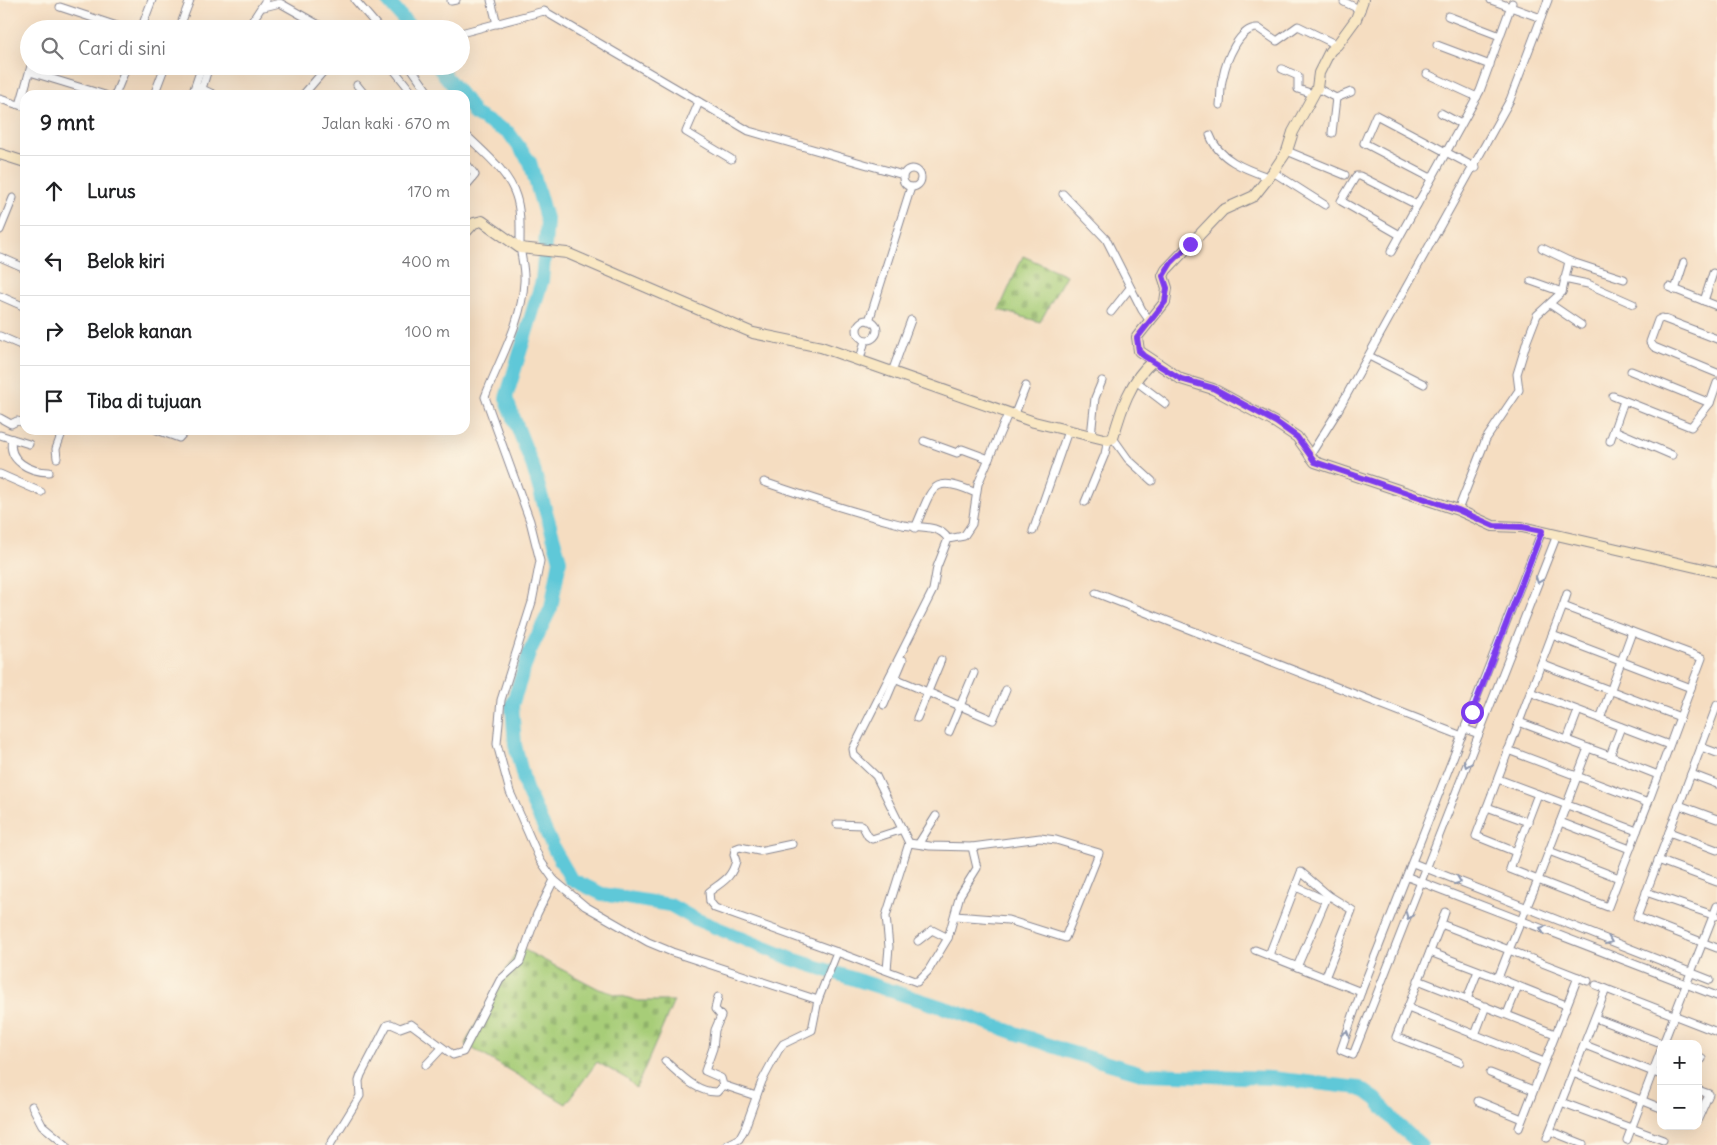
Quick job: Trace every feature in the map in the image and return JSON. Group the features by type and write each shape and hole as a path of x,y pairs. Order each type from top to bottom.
{"street":[{"path":"144,20 152,0"},
{"path":"182,20 190,0"},
{"path":"355,0 372,20"},
{"path":"491,0 497,24"},
{"path":"1491,0 1511,5 1541,18"},
{"path":"1309,457 1369,356 1475,168 1510,100 1548,0"},
{"path":"1344,2 1362,5 1337,45 1330,51 1321,68 1315,91 1293,132 1287,151 1254,196 1223,210 1171,263 1163,276 1167,288 1165,302 1149,320 1137,338 1139,351 1181,379 1213,388 1276,422 1297,437 1309,457 1315,462 1458,510 1494,526 1522,527 1557,534 1717,572"},
{"path":"253,20 265,3 280,3 310,20"},
{"path":"1392,252 1416,205 1477,97 1511,5"},
{"path":"60,7 99,20"},
{"path":"470,31 544,11 749,131 903,175"},
{"path":"1448,16 1500,36"},
{"path":"1220,105 1222,77 1242,36 1250,28 1258,28 1279,41 1291,29 1298,26 1337,45"},
{"path":"1437,45 1490,65"},
{"path":"1282,69 1298,76 1298,89 1315,91 1336,98 1351,92"},
{"path":"1427,74 1477,97"},
{"path":"25,90 29,75"},
{"path":"47,75 91,90"},
{"path":"117,90 123,75"},
{"path":"156,90 162,75"},
{"path":"199,90 201,75"},
{"path":"199,90 205,75"},
{"path":"307,90 320,75"},
{"path":"398,75 410,90"},
{"path":"416,75 427,90"},
{"path":"357,85 362,90"},
{"path":"0,98 20,105"},
{"path":"1332,133 1336,98"},
{"path":"699,102 686,132 731,159"},
{"path":"1441,113 1461,124"},
{"path":"1431,178 1364,144 1376,115 1475,168"},
{"path":"1210,135 1216,149 1230,160 1270,174 1325,206"},
{"path":"470,139 491,159 514,191 520,214 524,281 522,303 519,316 484,397 530,521 540,561 532,602 502,700 497,744 505,780 520,819 531,843 554,880 585,906 648,942 672,952 818,1000"},
{"path":"1287,151 1345,175"},
{"path":"0,154 20,160"},
{"path":"470,168 475,175 470,181"},
{"path":"869,320 910,187 919,183 920,177 918,172 910,169 903,175"},
{"path":"903,175 905,184 910,187"},
{"path":"1400,235 1341,201 1356,176 1360,176 1416,205"},
{"path":"1063,194 1106,239 1130,288 1149,320"},
{"path":"0,230 13,198"},
{"path":"470,227 474,223 482,221 522,248 565,253 743,330 766,337 807,343 860,360 1011,415 1068,432 1110,439 1152,481"},
{"path":"1542,248 1569,261 1588,265 1624,279"},
{"path":"0,258 20,266"},
{"path":"1458,510 1486,439 1519,390 1517,374 1537,315 1562,292 1569,261"},
{"path":"1684,262 1672,288 1717,306"},
{"path":"1704,301 1713,273"},
{"path":"1564,278 1588,284 1633,304"},
{"path":"1531,281 1562,292"},
{"path":"1110,312 1130,288"},
{"path":"0,296 20,304"},
{"path":"1550,304 1581,325"},
{"path":"1717,339 1662,318 1658,320 1650,342 1654,347 1717,373"},
{"path":"865,340 858,333 858,326 869,320"},
{"path":"865,340 872,339 876,334 876,327 869,320"},
{"path":"892,372 911,320"},
{"path":"0,336 20,345"},
{"path":"860,360 865,340"},
{"path":"1369,356 1424,384"},
{"path":"1085,502 1105,454 1123,400 1144,369 1153,361"},
{"path":"1631,372 1710,403"},
{"path":"1091,436 1095,398 1102,381"},
{"path":"1137,382 1166,404"},
{"path":"1613,396 1691,427 1710,403 1717,383"},
{"path":"764,482 833,506 916,528 926,527 937,530 948,539 960,538 967,534 972,524 976,493 989,459 1026,386"},
{"path":"1610,441 1624,401"},
{"path":"0,418 11,424 20,422"},
{"path":"1614,430 1672,455"},
{"path":"1034,531 1068,432"},
{"path":"0,435 29,444"},
{"path":"57,458 56,449 61,435"},
{"path":"171,435 179,438 182,435"},
{"path":"12,439 11,450 18,462 28,469 49,472"},
{"path":"924,442 957,453 962,449 989,459"},
{"path":"0,474 41,492"},
{"path":"916,528 931,492 938,486 954,483 976,493"},
{"path":"1542,531 1408,877 1361,992 1341,1050 1353,1055 1557,534"},
{"path":"884,705 892,677 934,590 937,567 948,539"},
{"path":"1096,593 1463,733 1479,734"},
{"path":"1516,852 1476,836 1568,594"},
{"path":"1538,794 1510,869 1608,907 1702,658 1563,606"},
{"path":"1600,719 1632,632"},
{"path":"1552,635 1691,688"},
{"path":"886,970 889,947 886,916 909,842 876,776 853,753 854,746 910,643"},
{"path":"917,718 941,660"},
{"path":"1541,664 1680,717"},
{"path":"949,732 974,673"},
{"path":"892,677 993,720 1006,690"},
{"path":"1530,692 1669,745"},
{"path":"1717,704 1714,719 1701,747 1637,917 1717,948"},
{"path":"1567,740 1578,711"},
{"path":"1519,722 1658,775"},
{"path":"1610,756 1621,727"},
{"path":"1701,747 1717,753"},
{"path":"1498,978 1538,880 1588,748"},
{"path":"1508,750 1648,803"},
{"path":"1691,774 1717,784"},
{"path":"1498,778 1637,831"},
{"path":"1679,805 1717,819"},
{"path":"1487,807 1528,822"},
{"path":"918,843 936,816"},
{"path":"1560,822 1630,849"},
{"path":"837,824 862,825 868,836 872,839 903,829"},
{"path":"1669,832 1717,850"},
{"path":"909,842 930,846 972,848 1040,838 1056,840 1099,854 1065,938 1008,920 955,916"},
{"path":"792,844 759,851 740,847 735,849 736,861 734,871 731,876 709,892 707,896 710,902 715,908 917,982 928,971 948,938 960,895 977,868 972,848"},
{"path":"1549,851 1619,878"},
{"path":"1658,860 1717,882"},
{"path":"1413,863 1710,980"},
{"path":"1269,955 1302,872 1327,897"},
{"path":"1408,877 1717,996"},
{"path":"330,1145 360,1096 358,1081 382,1031 387,1025 391,1024 400,1028 411,1024 454,1056 464,1050 500,980 520,962 537,914 554,880"},
{"path":"1296,887 1327,897 1352,910 1325,978"},
{"path":"1646,892 1715,916"},
{"path":"1297,967 1327,897"},
{"path":"1665,1040 1702,943 1715,916 1717,906"},
{"path":"1445,912 1396,1037 1460,1062"},
{"path":"1441,924 1588,981"},
{"path":"918,941 932,930 948,938"},
{"path":"1255,950 1361,992"},
{"path":"727,1145 739,1139 771,1063 783,1044 812,1030 818,1000 837,952"},
{"path":"1430,952 1566,1005"},
{"path":"1467,999 1478,971"},
{"path":"1519,1128 1578,977"},
{"path":"1418,980 1555,1034"},
{"path":"1596,984 1717,1032"},
{"path":"1507,1014 1518,986"},
{"path":"1583,1144 1549,1135 1606,989"},
{"path":"718,997 715,1009 721,1016 715,1030 714,1048 705,1072 721,1078 723,1085"},
{"path":"1475,1035 1486,1006"},
{"path":"1408,1008 1544,1062"},
{"path":"1595,1018 1657,1042"},
{"path":"1585,1045 1657,1074"},
{"path":"426,1065 442,1048"},
{"path":"1626,1140 1657,1060"},
{"path":"665,1061 686,1079 706,1091 717,1092 723,1085"},
{"path":"1490,1073 1533,1090"},
{"path":"1573,1073 1657,1106"},
{"path":"723,1085 756,1096"},
{"path":"1702,1091 1709,1094 1702,1110"},
{"path":"1478,1101 1522,1119"},
{"path":"1561,1102 1663,1140"},
{"path":"32,1106 42,1125 66,1145"}],"green space":[{"path":"1023,256 1066,275 1040,322 999,310"},
{"path":"519,947 599,989 638,1001 674,1001 636,1088 627,1079 597,1062 566,1104 465,1044"}],"waterway":[{"path":"387,0 404,20"},
{"path":"444,75 457,90"},
{"path":"470,107 474,114 509,133 530,162 547,222 542,281 506,398 533,467 560,560 551,608 530,651 512,705 515,745 526,789 554,849 571,879 602,894 670,905 693,918 792,959 951,1010 1066,1051 1145,1074 1271,1078 1360,1088 1376,1099 1397,1124 1421,1145"}],"route":[{"path":"1190,244 1166,270 1163,276 1167,288 1165,302 1149,320 1137,338 1137,346 1144,356 1181,379 1213,388 1276,422 1301,441 1311,459 1315,462 1458,510 1494,526 1522,527 1542,531 1472,712"}]}
